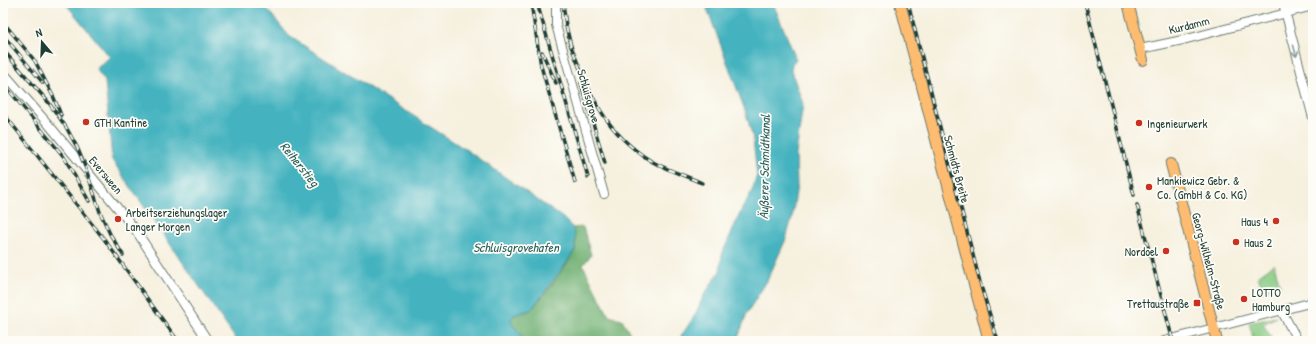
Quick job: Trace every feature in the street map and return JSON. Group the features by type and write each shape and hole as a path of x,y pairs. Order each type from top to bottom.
{"main road":[{"name":"Schmidts Breite","path":"900,3 989,341"},
{"path":"1128,3 1143,60"},
{"name":"Georg-Wilhelm-Straße","path":"1171,164 1217,341"}],"street":[{"name":"Schluisgrove","path":"556,3 556,26 604,194"},
{"path":"1283,3 1313,118"},
{"name":"Kurdamm","path":"1140,49 1183,40 1227,27 1313,6"},
{"name":"Eversween","path":"3,72 135,229 208,341"},
{"path":"1164,341 1313,302"},
{"path":"1281,310 1298,341"}],"green space":[{"path":"583,227 591,255 583,265 609,316 622,319 634,341 526,341 512,324 511,318 515,315 530,310 546,292 575,250 573,228"},
{"path":"1274,264 1280,286 1263,291 1258,276"},
{"path":"1276,317 1263,324 1273,341 1254,341 1249,323"}],"water":[{"path":"65,3 262,3 289,36 468,151 563,218 573,228 575,250 531,310 514,315 511,318 512,324 526,341 237,341 112,160 105,81 96,69 110,57"},
{"name":"Äußerer Schmidtkanal","path":"705,3 773,3 796,59 792,64 791,70 803,104 796,154 797,185 792,218 786,239 767,281 747,313 737,341 678,341 695,315 704,295 720,271 722,255 742,209 752,191 757,175 753,139 746,113"}],"railway":[{"path":"531,3 541,66 575,182"},
{"path":"537,3 588,177"},
{"path":"563,3 566,26 571,46"},
{"path":"908,3 981,286 998,341"},
{"path":"1085,3 1134,195"},
{"path":"3,22 35,61 61,115"},
{"path":"3,35 43,83"},
{"path":"569,41 591,93 609,123 621,137 651,161 702,183"},
{"path":"3,50 49,103 66,127 77,147 86,169 100,212 110,234 123,255"},
{"path":"542,52 556,83"},
{"path":"3,83 64,157 89,201"},
{"path":"581,83 605,163"},
{"path":"3,113 104,239 178,341"},
{"path":"1137,205 1173,341"}],"place":[{"name":"GTH Kantine","path":"86,122"},
{"name":"Ingenieurwerk","path":"1139,123"},
{"name":"Mankiewicz Gebr. & Co. (GmbH & Co. KG)","path":"1149,187"},
{"name":"Arbeitserziehungslager Langer Morgen","path":"118,219"},
{"name":"Haus 4","path":"1276,221"},
{"name":"Haus 2","path":"1236,242"},
{"name":"Nordoel","path":"1166,251"},
{"name":"LOTTO Hamburg","path":"1244,299"},
{"name":"Trettaustraße","path":"1197,303"}],"water label":[{"name":"Reiherstieg","path":"300,164"},
{"name":"Schluisgrovehafen","path":"516,247"}]}
